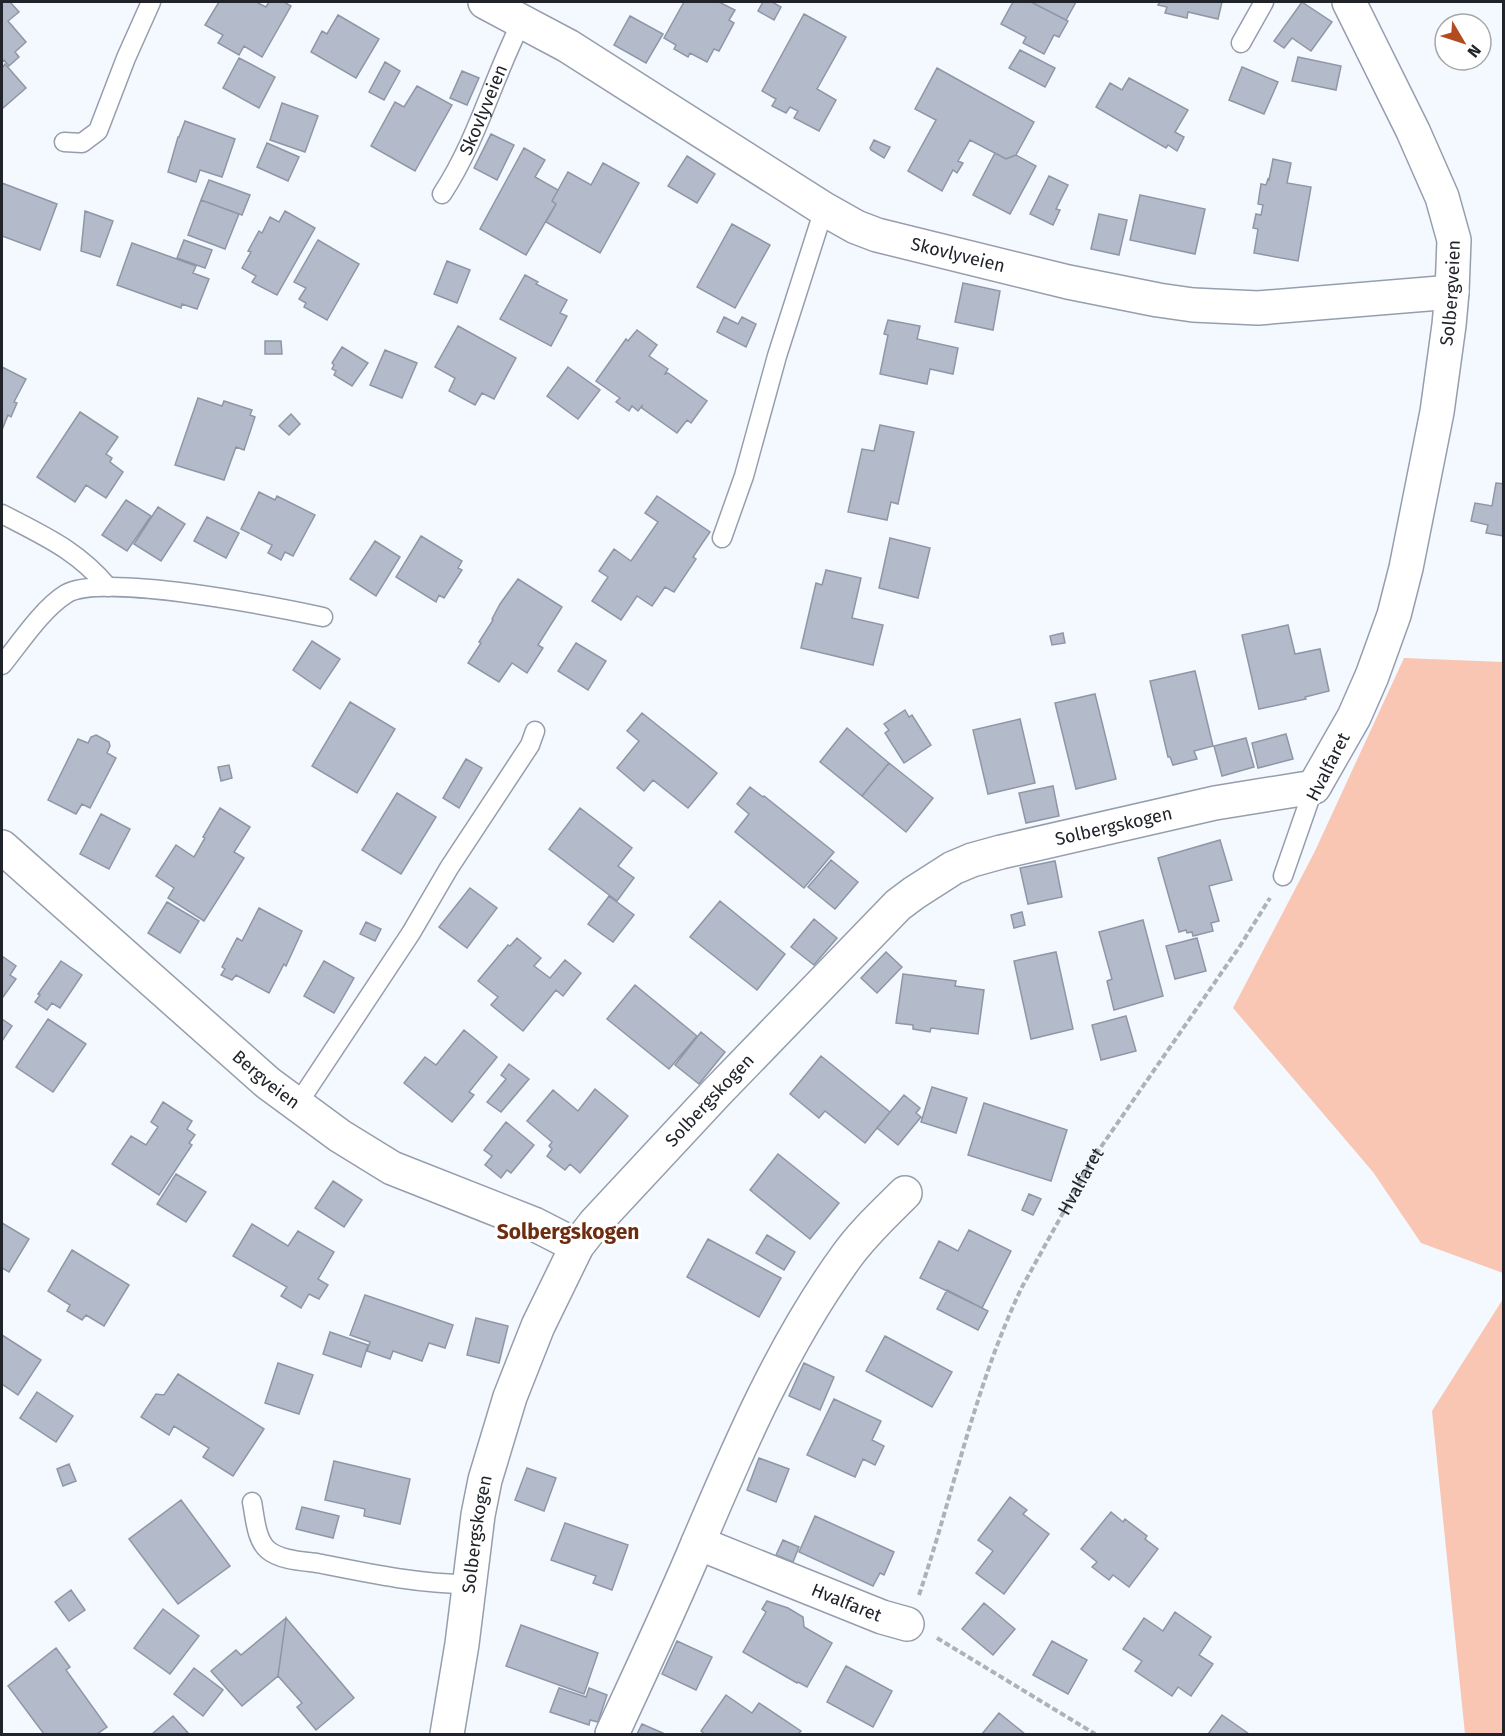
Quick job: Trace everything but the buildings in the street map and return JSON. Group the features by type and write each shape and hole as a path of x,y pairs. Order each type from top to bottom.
{"street":[{"name":"Skovlyveien","path":"485,2 598,64 824,209 856,227 913,245 1068,282 1181,303 1258,308 1452,292"},
{"name":"Solbergveien","path":"1349,2 1413,131 1442,197 1454,240 1449,324 1437,412 1406,568"},
{"name":"Hvalfaret","path":"1314,787 1354,717 1372,676 1394,615 1406,568"},
{"name":"Solbergskogen","path":"447,1734 462,1644 478,1515 485,1480 510,1397 538,1326 577,1246 617,1197 898,905 936,878 972,860 1012,850 1215,803 1314,787"},
{"name":"Bergveien","path":"2,847 268,1083 340,1136 392,1168 534,1224 577,1246"},
{"path":"612,1734 698,1543 718,1492 760,1402 799,1329 847,1256 905,1193"},
{"name":"Hvalfaret","path":"698,1543 882,1617 907,1624"}],"lane":[{"path":"64,142 82,143 98,132 126,58 151,2"},
{"path":"1241,43 1264,2"},
{"name":"Skovlyveien","path":"442,194 466,152 522,21"},
{"path":"722,538 744,476 777,356 824,209"},
{"path":"2,514 71,551 94,570 108,587"},
{"path":"2,665 31,629 62,598 80,589 108,587 166,591 276,607 324,617"},
{"path":"297,1105 411,933 449,868 530,745 535,731"},
{"name":"Hvalfaret","path":"1283,876 1314,787"},
{"path":"252,1502 261,1540 267,1550 273,1553 357,1571 432,1582 469,1584"}],"path":[{"name":"Hvalfaret","path":"907,1624 920,1594 974,1410 1012,1306 1094,1157 1245,938 1283,876"},
{"path":"907,1624 930,1633 1095,1734"}],"shaded area":[{"path":"1404,658 1503,662 1503,1273 1421,1243 1373,1172 1233,1008 1315,851"},
{"path":"1503,1299 1503,1734 1465,1734 1432,1411"}],"district":[{"name":"Solbergskogen","path":"568,1232"}]}
